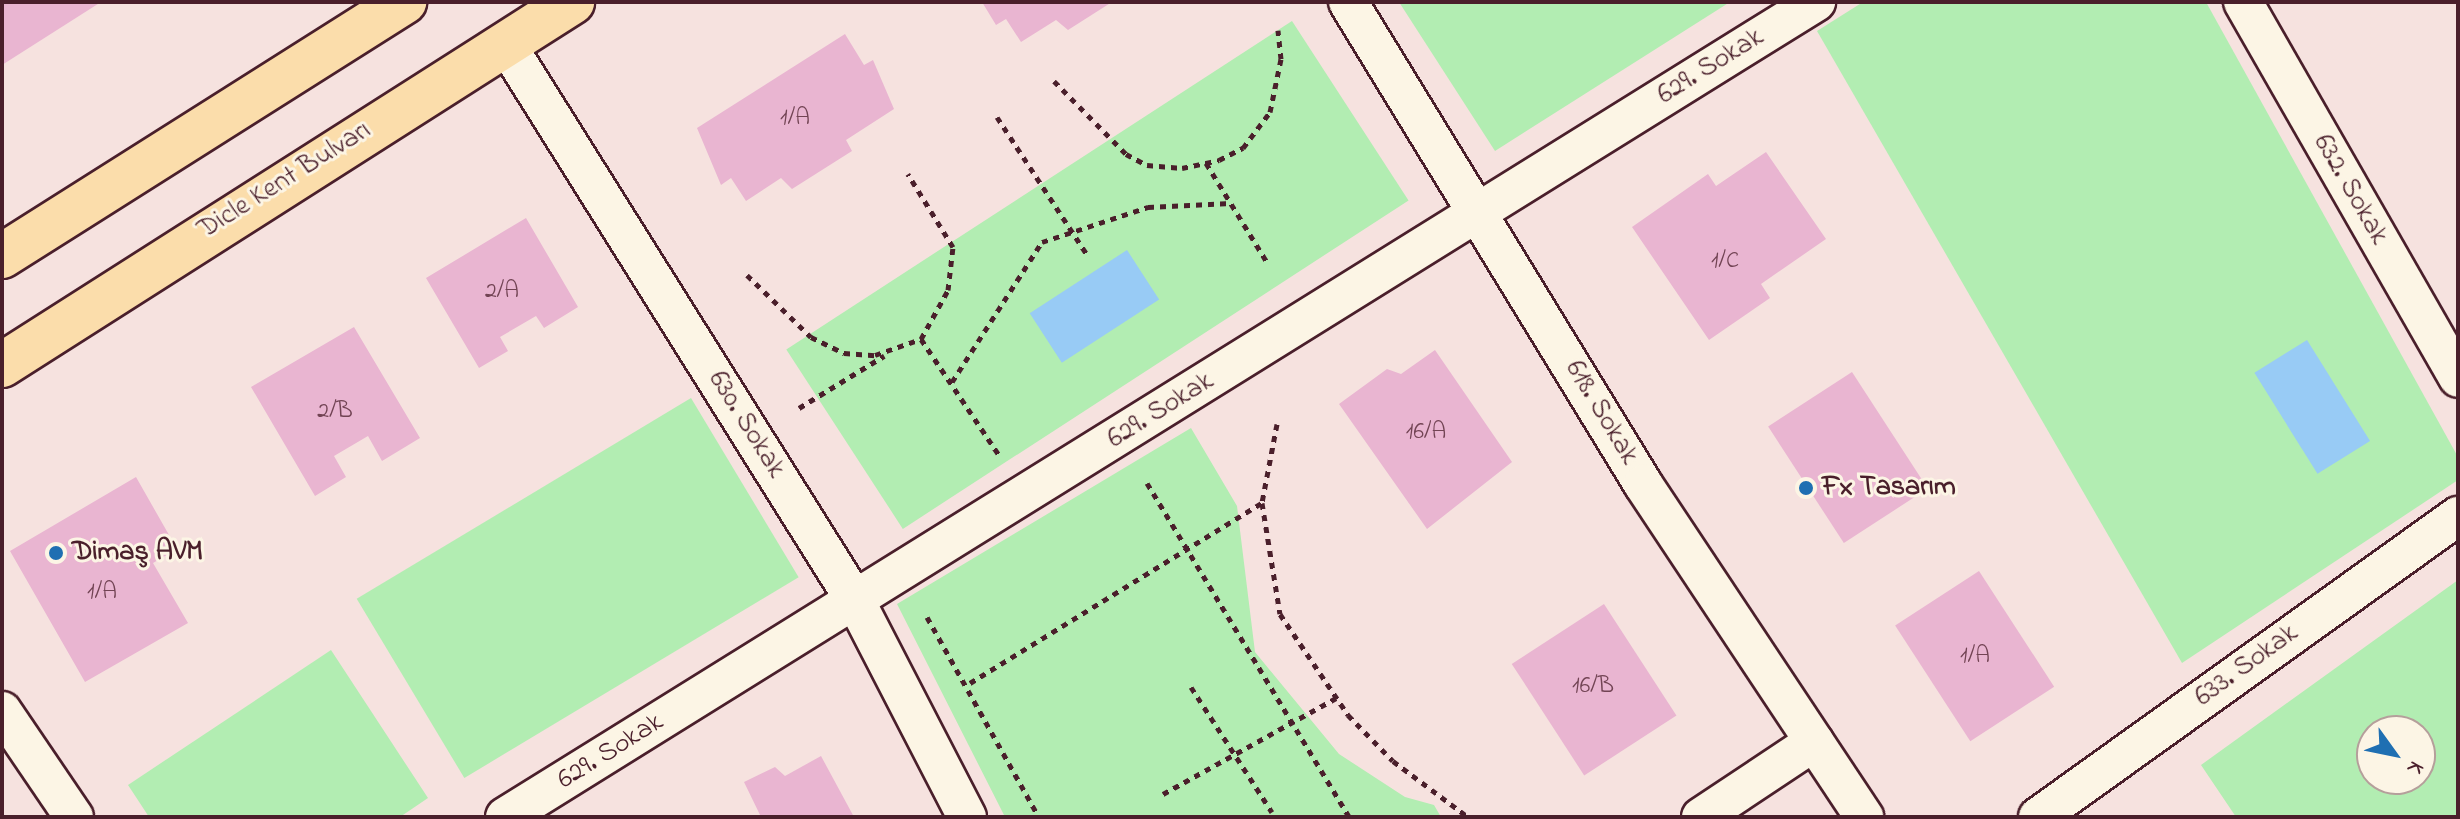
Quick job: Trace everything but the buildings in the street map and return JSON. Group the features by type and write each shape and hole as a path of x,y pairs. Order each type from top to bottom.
{"main road":[{"path":"2,256 404,2"},
{"name":"Dicle Kent Bulvarı","path":"2,365 572,2"}],"street":[{"name":"618. Sokak","path":"1348,2 1481,210 1643,484 1864,817"},
{"name":"629. Sokak","path":"505,817 856,602 1816,2"},
{"name":"632. Sokak","path":"2243,2 2458,378"},
{"name":"630. Sokak","path":"506,44 856,602 967,817"},
{"name":"633. Sokak","path":"2038,817 2458,516"},
{"path":"2,711 74,817"},
{"path":"1701,817 1814,742"}],"path":[{"path":"1054,81 1126,154 1147,165 1206,163 1243,148 1270,112 1281,59 1278,30"},
{"path":"997,117 1088,256"},
{"path":"1206,163 1267,262"},
{"path":"799,408 844,386 888,353 921,339 948,290 953,247 908,174"},
{"path":"952,382 1024,263 1042,242 1148,207 1231,203"},
{"path":"747,275 811,337 844,353 888,353"},
{"path":"921,339 999,455"},
{"path":"1277,424 1262,503 1280,614 1336,698 1393,761 1468,817"},
{"path":"1147,483 1349,817"},
{"path":"970,683 1262,503"},
{"path":"927,617 970,683 1039,817"},
{"path":"1191,687 1272,812"},
{"path":"1163,794 1336,698"}],"green space":[{"path":"1399,2 1730,2 1495,151"},
{"path":"1863,2 2206,2 2458,457 2458,480 2182,663 1817,31"},
{"path":"1292,21 1409,200 903,529 786,349"},
{"path":"691,398 799,577 464,778 357,599"},
{"path":"1191,428 1237,506 1255,652 1339,754 1405,797 1434,805 1441,817 1005,817 897,604"},
{"path":"2458,580 2458,817 2236,817 2201,765"},
{"path":"331,650 428,798 400,817 149,817 128,785"}],"water":[{"path":"1127,250 1159,299 1062,363 1030,313"},
{"path":"2307,340 2370,441 2317,474 2254,373"}],"place":[{"name":"Fx Tasarım","path":"1806,488"},
{"name":"Dimaş AVM","path":"56,553"}]}
